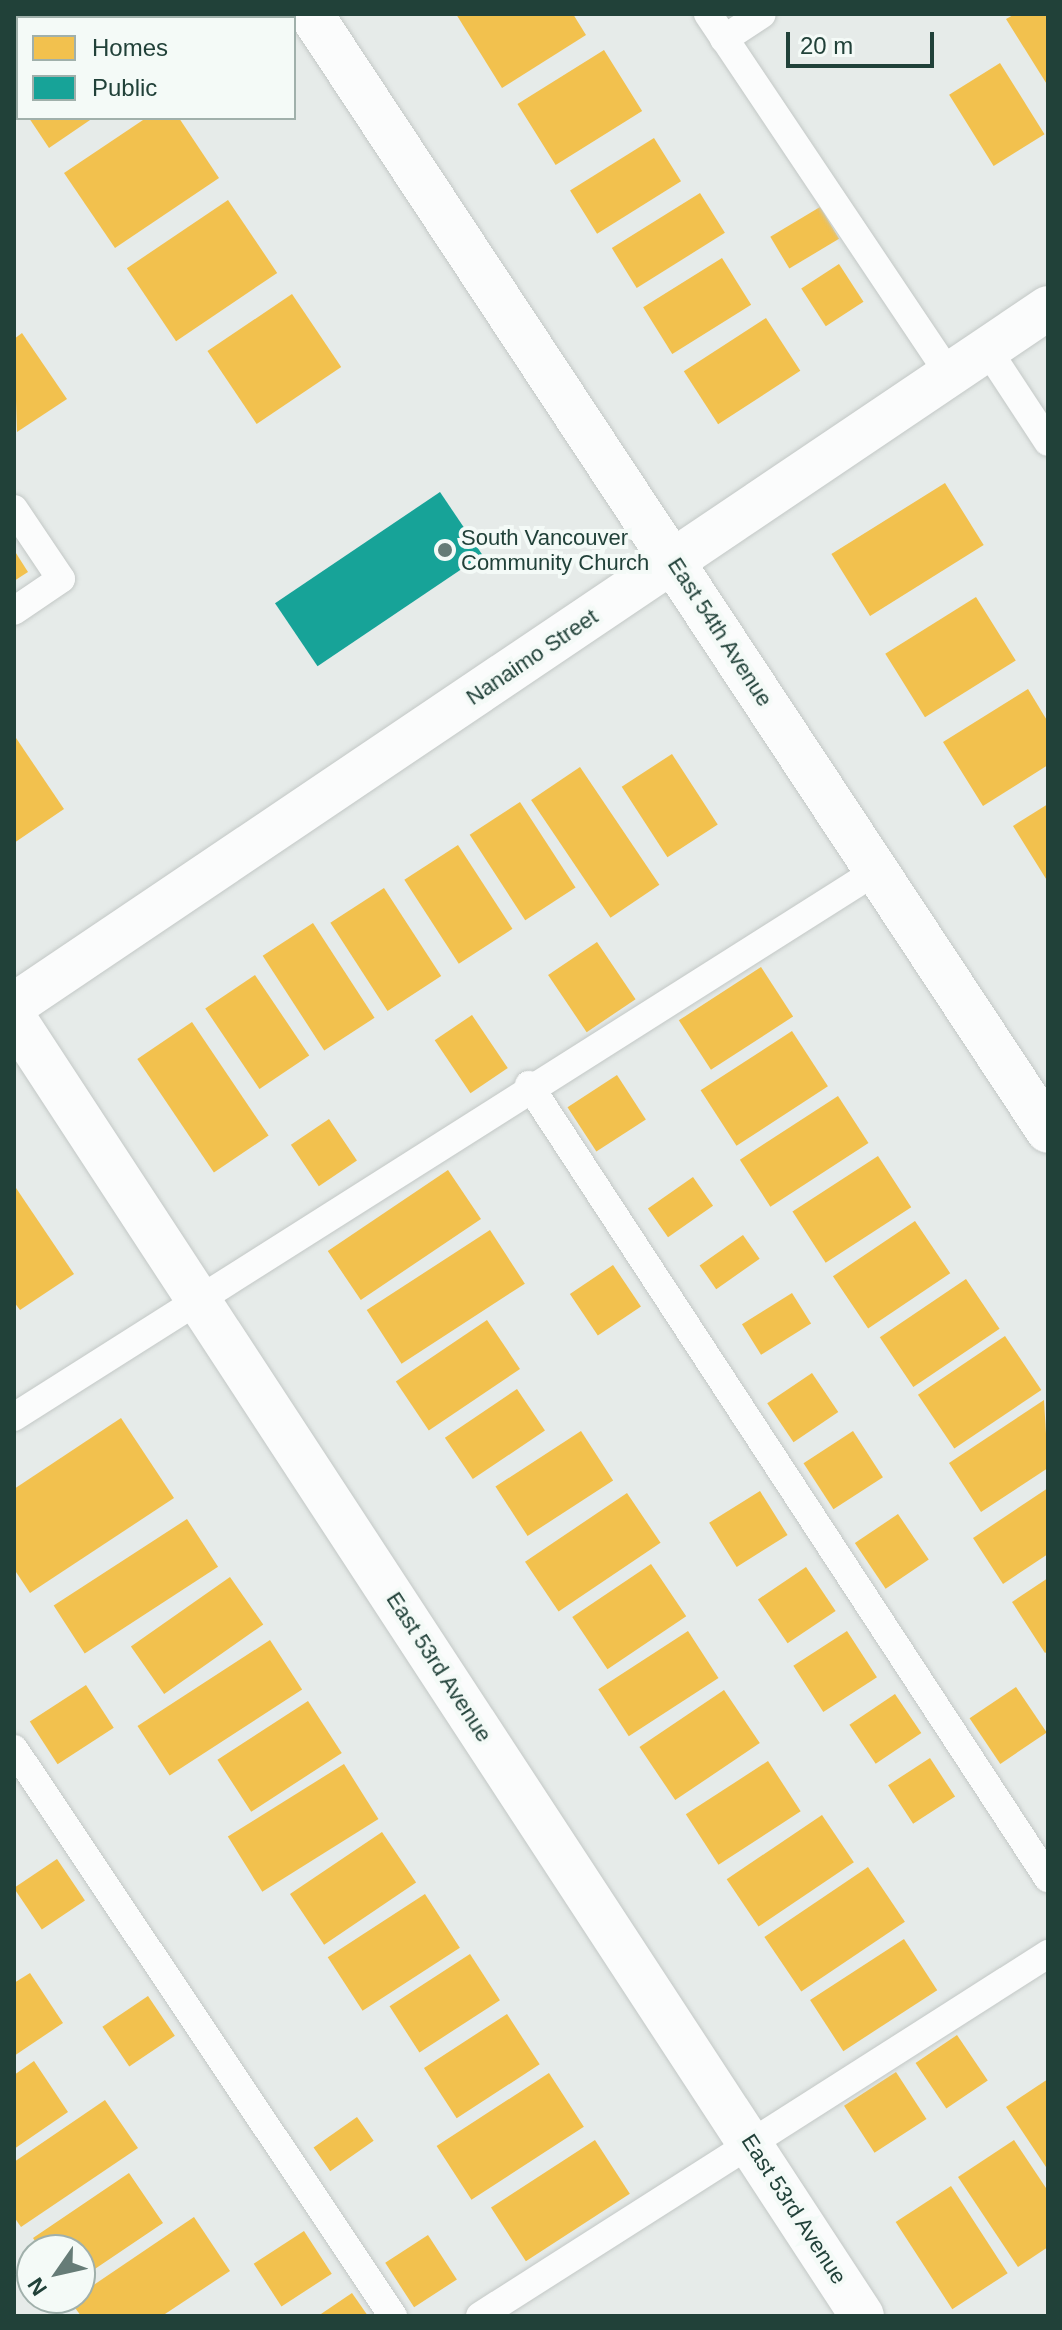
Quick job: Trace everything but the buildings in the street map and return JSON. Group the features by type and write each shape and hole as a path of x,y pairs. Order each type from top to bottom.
{"street":[{"name":"East 54th Avenue","path":"311,14 1048,1131"},
{"name":"Nanaimo Street","path":"14,1005 1048,308"},
{"name":"East 53rd Avenue","path":"14,1018 862,2316"}],"lane":[{"path":"708,14 950,375"},
{"path":"724,39 762,14"},
{"path":"987,349 1048,442"},
{"path":"14,509 61,579 14,611"},
{"path":"14,1417 529,1085 876,871"},
{"path":"529,1085 1048,1878"},
{"path":"14,1749 393,2316"},
{"path":"480,2316 1048,1954"}],"place":[{"name":"South Vancouver Community Church","path":"445,550"}]}
